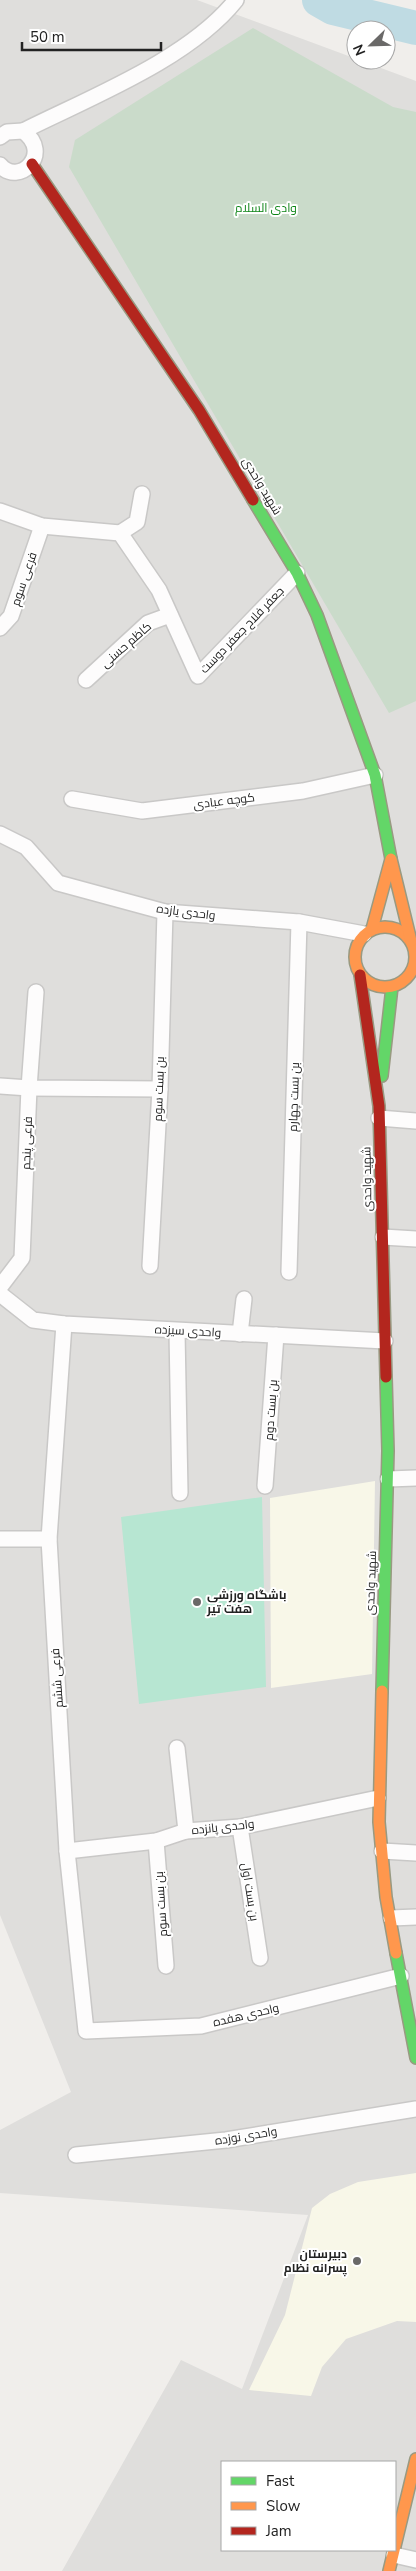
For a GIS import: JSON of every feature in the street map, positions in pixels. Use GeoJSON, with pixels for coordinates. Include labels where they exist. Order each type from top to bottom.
{"type":"FeatureCollection","features":[{"type":"Feature","properties":{"kind":"street"},"geometry":{"type":"LineString","coordinates":[[0,137],[7,132],[23,131],[168,58],[226,13],[236,0]]}},
{"type":"Feature","properties":{"kind":"street"},"geometry":{"type":"LineString","coordinates":[[0,164],[13,172],[23,170],[32,164],[36,154],[34,143],[23,131]]}},
{"type":"Feature","properties":{"kind":"street","name":"شهید واحدی"},"geometry":{"type":"LineString","coordinates":[[32,164],[204,417],[297,573],[317,615],[374,775],[391,860],[414,948]]}},
{"type":"Feature","properties":{"kind":"street"},"geometry":{"type":"LineString","coordinates":[[0,511],[42,526],[120,533],[137,522],[142,494]]}},
{"type":"Feature","properties":{"kind":"street","name":"فرعی سوم"},"geometry":{"type":"LineString","coordinates":[[0,628],[12,616],[42,526]]}},
{"type":"Feature","properties":{"kind":"street","name":"جعفر فلاح جعفر دوست"},"geometry":{"type":"LineString","coordinates":[[120,533],[160,590],[198,676],[297,573]]}},
{"type":"Feature","properties":{"kind":"street","name":"کاظم حسنی"},"geometry":{"type":"LineString","coordinates":[[86,680],[148,623],[170,615]]}},
{"type":"Feature","properties":{"kind":"street","name":"کوچه عبادی"},"geometry":{"type":"LineString","coordinates":[[72,799],[142,811],[303,791],[374,775]]}},
{"type":"Feature","properties":{"kind":"street","name":"واحدی یازده"},"geometry":{"type":"LineString","coordinates":[[0,834],[26,847],[58,883],[165,912],[299,922],[368,932]]}},
{"type":"Feature","properties":{"kind":"street"},"geometry":{"type":"LineString","coordinates":[[379,1112],[360,975],[354,958],[355,949],[368,932],[391,860]]}},
{"type":"Feature","properties":{"kind":"street","name":"بن بست سوم"},"geometry":{"type":"LineString","coordinates":[[150,1266],[160,1089],[165,912]]}},
{"type":"Feature","properties":{"kind":"street","name":"بن بست چهارم"},"geometry":{"type":"LineString","coordinates":[[289,1272],[299,922]]}},
{"type":"Feature","properties":{"kind":"street"},"geometry":{"type":"LineString","coordinates":[[368,932],[380,927],[397,929],[414,948],[413,969],[397,985],[379,1112]]}},
{"type":"Feature","properties":{"kind":"street"},"geometry":{"type":"LineString","coordinates":[[360,975],[374,986],[416,984]]}},
{"type":"Feature","properties":{"kind":"street","name":"فرعی پنجم"},"geometry":{"type":"LineString","coordinates":[[0,1287],[22,1258],[29,1088],[36,992]]}},
{"type":"Feature","properties":{"kind":"street"},"geometry":{"type":"LineString","coordinates":[[0,1086],[160,1089]]}},
{"type":"Feature","properties":{"kind":"street"},"geometry":{"type":"LineString","coordinates":[[379,1112],[416,1121]]}},
{"type":"Feature","properties":{"kind":"street","name":"شهید واحدی"},"geometry":{"type":"LineString","coordinates":[[379,1112],[388,1479],[378,1798],[382,1851],[391,1918],[416,2058]]}},
{"type":"Feature","properties":{"kind":"street"},"geometry":{"type":"LineString","coordinates":[[382,1237],[416,1239]]}},
{"type":"Feature","properties":{"kind":"street","name":"واحدی سیزده"},"geometry":{"type":"LineString","coordinates":[[0,1294],[33,1320],[64,1324],[176,1332],[276,1335],[385,1342]]}},
{"type":"Feature","properties":{"kind":"street"},"geometry":{"type":"LineString","coordinates":[[240,1334],[244,1299]]}},
{"type":"Feature","properties":{"kind":"street","name":"فرعی ششم"},"geometry":{"type":"LineString","coordinates":[[64,1324],[50,1539],[67,1851],[86,2031]]}},
{"type":"Feature","properties":{"kind":"street"},"geometry":{"type":"LineString","coordinates":[[176,1332],[180,1493]]}},
{"type":"Feature","properties":{"kind":"street","name":"بن بست دوم"},"geometry":{"type":"LineString","coordinates":[[265,1486],[276,1335]]}},
{"type":"Feature","properties":{"kind":"street"},"geometry":{"type":"LineString","coordinates":[[388,1479],[416,1478]]}},
{"type":"Feature","properties":{"kind":"street"},"geometry":{"type":"LineString","coordinates":[[0,1539],[50,1539]]}},
{"type":"Feature","properties":{"kind":"street"},"geometry":{"type":"LineString","coordinates":[[177,1748],[186,1830]]}},
{"type":"Feature","properties":{"kind":"street","name":"واحدی پانزده"},"geometry":{"type":"LineString","coordinates":[[67,1851],[156,1841],[186,1830],[240,1827],[378,1798]]}},
{"type":"Feature","properties":{"kind":"street","name":"بن بست اول"},"geometry":{"type":"LineString","coordinates":[[240,1827],[260,1958]]}},
{"type":"Feature","properties":{"kind":"street","name":"بن بست سوم"},"geometry":{"type":"LineString","coordinates":[[156,1841],[166,1966]]}},
{"type":"Feature","properties":{"kind":"street"},"geometry":{"type":"LineString","coordinates":[[382,1851],[416,1853]]}},
{"type":"Feature","properties":{"kind":"street"},"geometry":{"type":"LineString","coordinates":[[391,1918],[416,1917]]}},
{"type":"Feature","properties":{"kind":"street","name":"واحدی هفده"},"geometry":{"type":"LineString","coordinates":[[86,2031],[201,2026],[401,1976]]}},
{"type":"Feature","properties":{"kind":"street","name":"واحدی نوزده"},"geometry":{"type":"LineString","coordinates":[[76,2155],[226,2140],[416,2109]]}},
{"type":"Feature","properties":{"kind":"street"},"geometry":{"type":"LineString","coordinates":[[396,2546],[416,2459]]}},
{"type":"Feature","properties":{"kind":"street"},"geometry":{"type":"LineString","coordinates":[[389,2571],[395,2551]]}},
{"type":"Feature","properties":{"kind":"street"},"geometry":{"type":"LineString","coordinates":[[394,2555],[416,2560]]}},
{"type":"Feature","properties":{"kind":"shaded area"},"geometry":{"type":"Polygon","coordinates":[[[0,0],[197,0],[346,55],[346,70],[386,70],[416,81],[416,2571],[62,2571],[181,2360],[242,2389],[308,2215],[0,2193],[0,2130],[71,2092],[0,1915],[0,0]]]}},
{"type":"Feature","properties":{"kind":"shaded area"},"geometry":{"type":"Polygon","coordinates":[[[375,1481],[372,1674],[271,1688],[270,1498],[375,1481]]]}},
{"type":"Feature","properties":{"kind":"shaded area","name":"دبیرستان پسرانه نظام"},"geometry":{"type":"Polygon","coordinates":[[[416,2173],[416,2322],[397,2321],[346,2339],[322,2367],[311,2396],[249,2390],[285,2315],[312,2208],[330,2194],[358,2182],[416,2173]]]}},
{"type":"Feature","properties":{"kind":"green space","name":"وادی السلام"},"geometry":{"type":"Polygon","coordinates":[[[253,28],[393,107],[416,112],[416,701],[389,713],[69,167],[75,140],[253,28]]]}},
{"type":"Feature","properties":{"kind":"green space","name":"باشگاه ورزشی هفت تیر"},"geometry":{"type":"Polygon","coordinates":[[[262,1497],[266,1687],[139,1704],[121,1517],[262,1497]]]}},
{"type":"Feature","properties":{"kind":"waterway"},"geometry":{"type":"LineString","coordinates":[[319,0],[333,8],[416,28]]}},
{"type":"Feature","properties":{"kind":"traffic: fast"},"geometry":{"type":"LineString","coordinates":[[253,500],[297,573],[317,615],[375,775],[391,859]]}},
{"type":"Feature","properties":{"kind":"traffic: fast"},"geometry":{"type":"LineString","coordinates":[[382,1076],[392,987]]}},
{"type":"Feature","properties":{"kind":"traffic: fast"},"geometry":{"type":"LineString","coordinates":[[382,1691],[388,1451],[386,1377]]}},
{"type":"Feature","properties":{"kind":"traffic: fast"},"geometry":{"type":"LineString","coordinates":[[396,1953],[416,2058]]}},
{"type":"Feature","properties":{"kind":"traffic: slow"},"geometry":{"type":"LineString","coordinates":[[372,929],[391,859],[411,941]]}},
{"type":"Feature","properties":{"kind":"traffic: slow"},"geometry":{"type":"LineString","coordinates":[[379,927],[391,927],[407,935],[413,945],[415,957],[413,969],[407,979],[391,987],[379,987],[363,979],[355,963],[355,951],[363,935],[379,927]]}},
{"type":"Feature","properties":{"kind":"traffic: slow"},"geometry":{"type":"LineString","coordinates":[[382,1691],[379,1822],[386,1897],[396,1953]]}},
{"type":"Feature","properties":{"kind":"traffic: slow"},"geometry":{"type":"LineString","coordinates":[[396,2542],[416,2459]]}},
{"type":"Feature","properties":{"kind":"traffic: slow"},"geometry":{"type":"LineString","coordinates":[[389,2571],[394,2551]]}},
{"type":"Feature","properties":{"kind":"traffic: jam"},"geometry":{"type":"LineString","coordinates":[[32,164],[199,410],[253,500]]}},
{"type":"Feature","properties":{"kind":"traffic: jam"},"geometry":{"type":"LineString","coordinates":[[360,975],[379,1106],[386,1377]]}},
{"type":"Feature","properties":{"kind":"place","name":"باشگاه ورزشی هفت تیر"},"geometry":{"type":"Point","coordinates":[197,1602]}},
{"type":"Feature","properties":{"kind":"place","name":"دبیرستان پسرانه نظام"},"geometry":{"type":"Point","coordinates":[357,2261]}}]}
